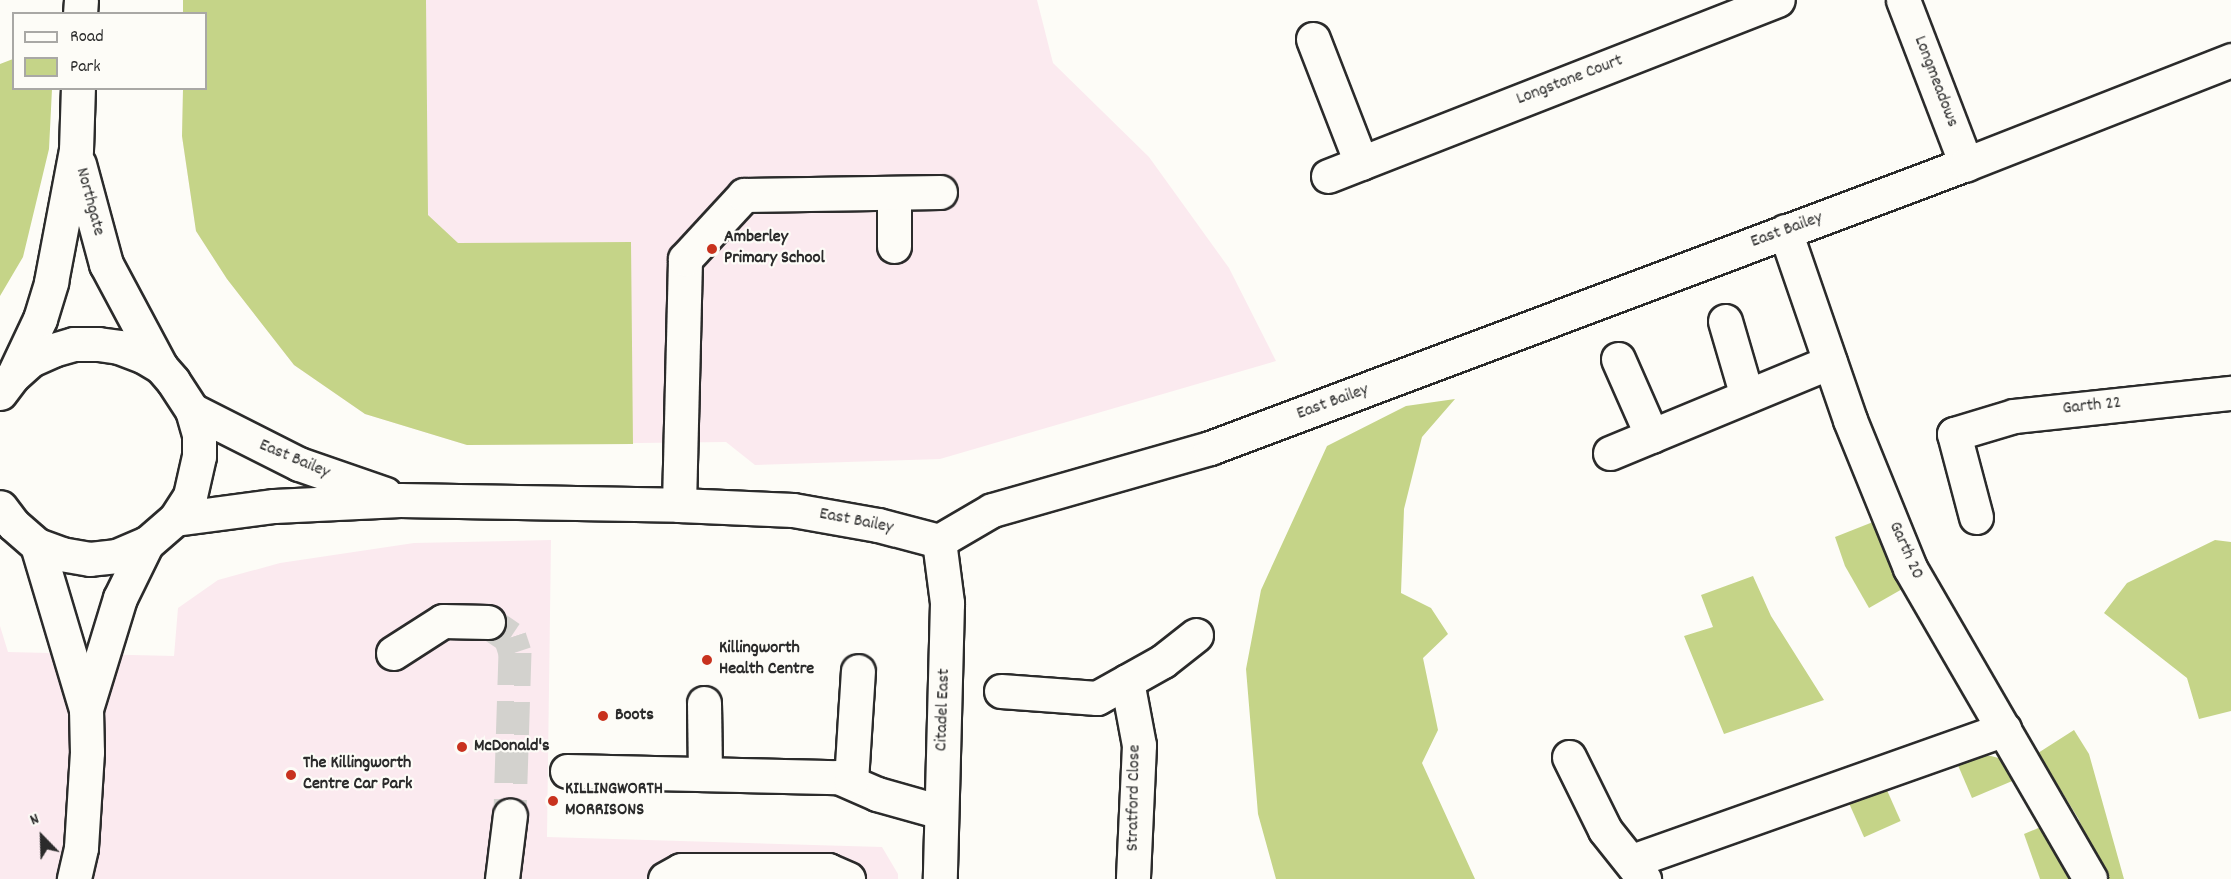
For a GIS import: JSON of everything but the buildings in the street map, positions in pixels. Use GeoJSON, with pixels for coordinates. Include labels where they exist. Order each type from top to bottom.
{"type":"FeatureCollection","features":[{"type":"Feature","properties":{"kind":"street","name":"Longstone Court"},"geometry":{"type":"LineString","coordinates":[[1328,176],[1778,0]]}},
{"type":"Feature","properties":{"kind":"street","name":"Longmeadows"},"geometry":{"type":"LineString","coordinates":[[1903,0],[1966,164]]}},
{"type":"Feature","properties":{"kind":"street"},"geometry":{"type":"LineString","coordinates":[[1313,39],[1361,163]]}},
{"type":"Feature","properties":{"kind":"street","name":"East Bailey"},"geometry":{"type":"LineString","coordinates":[[175,519],[274,506],[400,500],[679,505],[794,510],[878,525],[939,541],[992,510],[1210,448],[1966,164],[2231,60]]}},
{"type":"Feature","properties":{"kind":"street"},"geometry":{"type":"LineString","coordinates":[[76,150],[78,90]]}},
{"type":"Feature","properties":{"kind":"street","name":"Northgate"},"geometry":{"type":"LineString","coordinates":[[12,524],[62,554],[90,559],[117,556],[147,543],[175,519],[190,496],[197,476],[199,435],[192,410],[161,367],[106,264],[76,150]]}},
{"type":"Feature","properties":{"kind":"street","name":"Northgate"},"geometry":{"type":"LineString","coordinates":[[7,384],[40,319],[51,282],[76,150]]}},
{"type":"Feature","properties":{"kind":"street"},"geometry":{"type":"LineString","coordinates":[[679,505],[685,259],[744,195],[940,192]]}},
{"type":"Feature","properties":{"kind":"street"},"geometry":{"type":"LineString","coordinates":[[894,193],[894,246]]}},
{"type":"Feature","properties":{"kind":"street","name":"Garth 20"},"geometry":{"type":"LineString","coordinates":[[1785,231],[1850,420],[1910,568],[2090,879]]}},
{"type":"Feature","properties":{"kind":"street"},"geometry":{"type":"LineString","coordinates":[[1725,321],[1747,396]]}},
{"type":"Feature","properties":{"kind":"street","name":"Northgate"},"geometry":{"type":"LineString","coordinates":[[7,384],[31,360],[74,344],[119,347],[161,367]]}},
{"type":"Feature","properties":{"kind":"street"},"geometry":{"type":"LineString","coordinates":[[1618,359],[1652,436]]}},
{"type":"Feature","properties":{"kind":"street"},"geometry":{"type":"LineString","coordinates":[[1610,453],[1830,362]]}},
{"type":"Feature","properties":{"kind":"street","name":"Garth 22"},"geometry":{"type":"LineString","coordinates":[[1976,517],[1954,434],[2014,416],[2231,393]]}},
{"type":"Feature","properties":{"kind":"street","name":"East Bailey"},"geometry":{"type":"LineString","coordinates":[[192,410],[299,464],[400,500]]}},
{"type":"Feature","properties":{"kind":"street"},"geometry":{"type":"LineString","coordinates":[[12,524],[86,709]]}},
{"type":"Feature","properties":{"kind":"street","name":"Citadel East"},"geometry":{"type":"LineString","coordinates":[[939,541],[947,603],[940,879]]}},
{"type":"Feature","properties":{"kind":"street"},"geometry":{"type":"LineString","coordinates":[[74,879],[82,837],[87,752],[86,709],[120,598],[147,543]]}},
{"type":"Feature","properties":{"kind":"street"},"geometry":{"type":"LineString","coordinates":[[393,653],[443,621],[488,622]]}},
{"type":"Feature","properties":{"kind":"street"},"geometry":{"type":"LineString","coordinates":[[1001,691],[1097,698],[1163,661],[1196,635]]}},
{"type":"Feature","properties":{"kind":"street"},"geometry":{"type":"LineString","coordinates":[[851,782],[858,671]]}},
{"type":"Feature","properties":{"kind":"street","name":"Stratford Close"},"geometry":{"type":"LineString","coordinates":[[1127,681],[1139,746],[1133,879]]}},
{"type":"Feature","properties":{"kind":"street"},"geometry":{"type":"LineString","coordinates":[[704,703],[705,774]]}},
{"type":"Feature","properties":{"kind":"street"},"geometry":{"type":"LineString","coordinates":[[1569,757],[1605,830],[1638,870],[2004,729]]}},
{"type":"Feature","properties":{"kind":"street"},"geometry":{"type":"LineString","coordinates":[[567,771],[838,777],[877,794],[942,812]]}},
{"type":"Feature","properties":{"kind":"street"},"geometry":{"type":"LineString","coordinates":[[502,879],[510,815]]}},
{"type":"Feature","properties":{"kind":"street"},"geometry":{"type":"LineString","coordinates":[[665,879],[681,870],[828,870],[848,879]]}},
{"type":"Feature","properties":{"kind":"shaded area","name":"Amberley Primary School"},"geometry":{"type":"Polygon","coordinates":[[[183,0],[1037,0],[1053,63],[1149,157],[1229,268],[1276,361],[940,459],[755,465],[726,442],[467,445],[365,414],[294,365],[227,279],[196,231],[182,137],[183,90],[207,90],[207,12],[183,12],[183,0]]]}},
{"type":"Feature","properties":{"kind":"shaded area"},"geometry":{"type":"Polygon","coordinates":[[[551,540],[547,837],[882,847],[898,874],[898,879],[0,879],[0,626],[8,652],[174,656],[178,608],[218,580],[280,563],[414,543],[551,540]]]}},
{"type":"Feature","properties":{"kind":"green space"},"geometry":{"type":"Polygon","coordinates":[[[183,0],[426,0],[428,215],[458,243],[631,242],[633,444],[467,445],[365,414],[294,365],[227,279],[196,231],[182,136],[183,90],[207,90],[207,12],[183,12],[183,0]]]}},
{"type":"Feature","properties":{"kind":"green space"},"geometry":{"type":"Polygon","coordinates":[[[12,59],[12,90],[52,90],[49,149],[23,257],[0,296],[0,64],[12,59]]]}},
{"type":"Feature","properties":{"kind":"green space"},"geometry":{"type":"Polygon","coordinates":[[[1455,399],[1422,437],[1404,509],[1401,593],[1431,608],[1448,634],[1423,658],[1438,730],[1422,763],[1475,879],[1276,879],[1258,814],[1246,669],[1261,590],[1327,446],[1406,406],[1455,399]]]}},
{"type":"Feature","properties":{"kind":"green space"},"geometry":{"type":"Polygon","coordinates":[[[1873,522],[1904,588],[1869,608],[1845,566],[1835,537],[1873,522]]]}},
{"type":"Feature","properties":{"kind":"green space"},"geometry":{"type":"Polygon","coordinates":[[[2215,540],[2231,542],[2231,711],[2199,719],[2187,678],[2104,613],[2127,583],[2215,540]]]}},
{"type":"Feature","properties":{"kind":"green space"},"geometry":{"type":"Polygon","coordinates":[[[1753,576],[1771,616],[1824,700],[1724,734],[1684,636],[1713,627],[1701,595],[1753,576]]]}},
{"type":"Feature","properties":{"kind":"green space"},"geometry":{"type":"Polygon","coordinates":[[[2074,730],[2089,754],[2124,879],[2107,879],[2078,818],[2038,753],[2074,730]]]}},
{"type":"Feature","properties":{"kind":"green space"},"geometry":{"type":"Polygon","coordinates":[[[1974,756],[1991,756],[2006,760],[2017,779],[1972,798],[1957,763],[1974,756]]]}},
{"type":"Feature","properties":{"kind":"green space"},"geometry":{"type":"Polygon","coordinates":[[[1886,788],[1901,821],[1864,837],[1849,804],[1886,788]]]}},
{"type":"Feature","properties":{"kind":"green space"},"geometry":{"type":"Polygon","coordinates":[[[2043,826],[2070,879],[2040,879],[2024,834],[2043,826]]]}},
{"type":"Feature","properties":{"kind":"tunnel"},"geometry":{"type":"LineString","coordinates":[[488,622],[510,637],[515,652],[510,815]]}},
{"type":"Feature","properties":{"kind":"place","name":"Amberley Primary School"},"geometry":{"type":"Point","coordinates":[712,249]}},
{"type":"Feature","properties":{"kind":"place","name":"Killingworth Health Centre"},"geometry":{"type":"Point","coordinates":[707,660]}},
{"type":"Feature","properties":{"kind":"place","name":"Boots"},"geometry":{"type":"Point","coordinates":[603,716]}},
{"type":"Feature","properties":{"kind":"place","name":"McDonald's"},"geometry":{"type":"Point","coordinates":[462,747]}},
{"type":"Feature","properties":{"kind":"place","name":"The Killingworth Centre Car Park"},"geometry":{"type":"Point","coordinates":[291,775]}},
{"type":"Feature","properties":{"kind":"place","name":"KILLINGWORTH MORRISONS"},"geometry":{"type":"Point","coordinates":[553,801]}}]}
